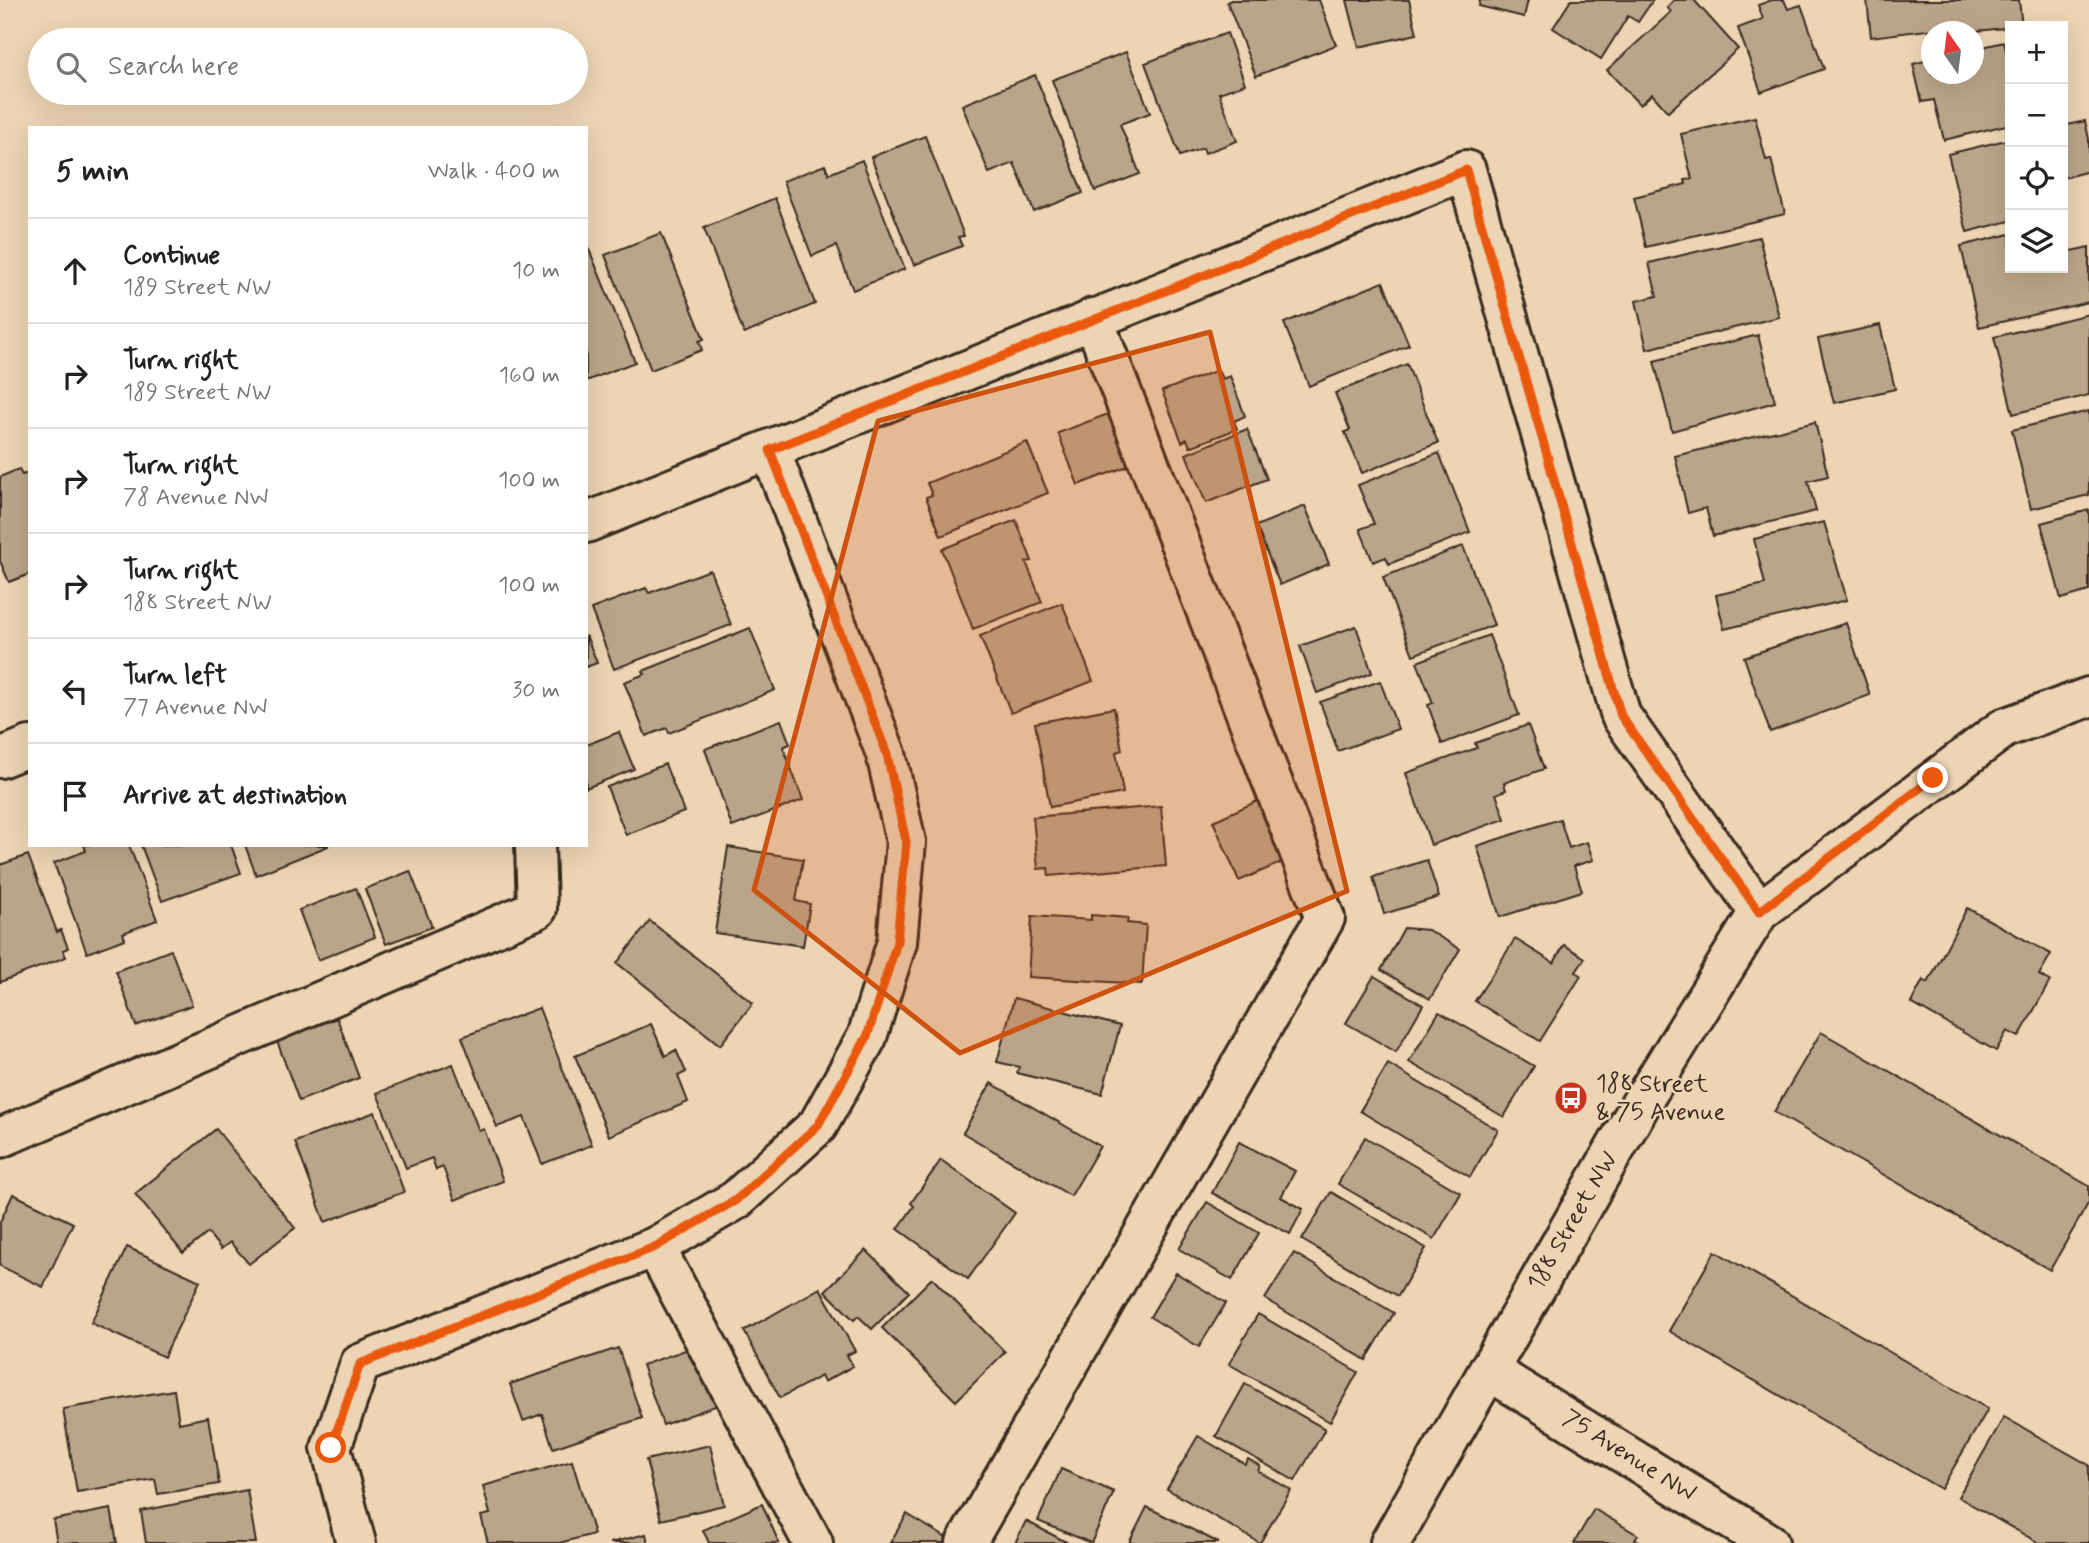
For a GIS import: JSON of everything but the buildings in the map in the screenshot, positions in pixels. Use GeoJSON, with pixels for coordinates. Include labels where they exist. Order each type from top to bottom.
{"type":"FeatureCollection","features":[{"type":"Feature","properties":{"kind":"street"},"geometry":{"type":"LineString","coordinates":[[588,522],[1466,170],[1621,716],[1759,912],[1857,835],[2004,728],[2089,697]]}},
{"type":"Feature","properties":{"kind":"street"},"geometry":{"type":"LineString","coordinates":[[966,1543],[1325,918],[1093,318]]}},
{"type":"Feature","properties":{"kind":"street"},"geometry":{"type":"LineString","coordinates":[[356,1543],[331,1448],[360,1364],[655,1247],[736,1200],[818,1125],[867,1037],[897,942],[906,842],[887,754],[770,450]]}},
{"type":"Feature","properties":{"kind":"street"},"geometry":{"type":"LineString","coordinates":[[0,758],[28,747]]}},
{"type":"Feature","properties":{"kind":"street"},"geometry":{"type":"LineString","coordinates":[[0,1138],[537,909],[535,847]]}},
{"type":"Feature","properties":{"kind":"street","name":"188 Street NW"},"geometry":{"type":"LineString","coordinates":[[1390,1543],[1640,1105],[1759,912]]}},
{"type":"Feature","properties":{"kind":"street"},"geometry":{"type":"LineString","coordinates":[[655,1247],[813,1543]]}},
{"type":"Feature","properties":{"kind":"street","name":"75 Avenue NW"},"geometry":{"type":"LineString","coordinates":[[1488,1370],[1769,1543]]}},
{"type":"Feature","properties":{"kind":"highlighted area"},"geometry":{"type":"Polygon","coordinates":[[[1210,332],[1347,891],[960,1053],[754,890],[878,421],[1210,332]]]}},
{"type":"Feature","properties":{"kind":"place","name":"188 Street & 75 Avenue"},"geometry":{"type":"Point","coordinates":[1571,1098]}},
{"type":"Feature","properties":{"kind":"route"},"geometry":{"type":"LineString","coordinates":[[331,1448],[360,1364],[655,1247],[736,1200],[818,1125],[867,1037],[897,942],[906,842],[887,754],[770,450],[1466,170],[1621,716],[1759,912],[1933,778]]}}]}
